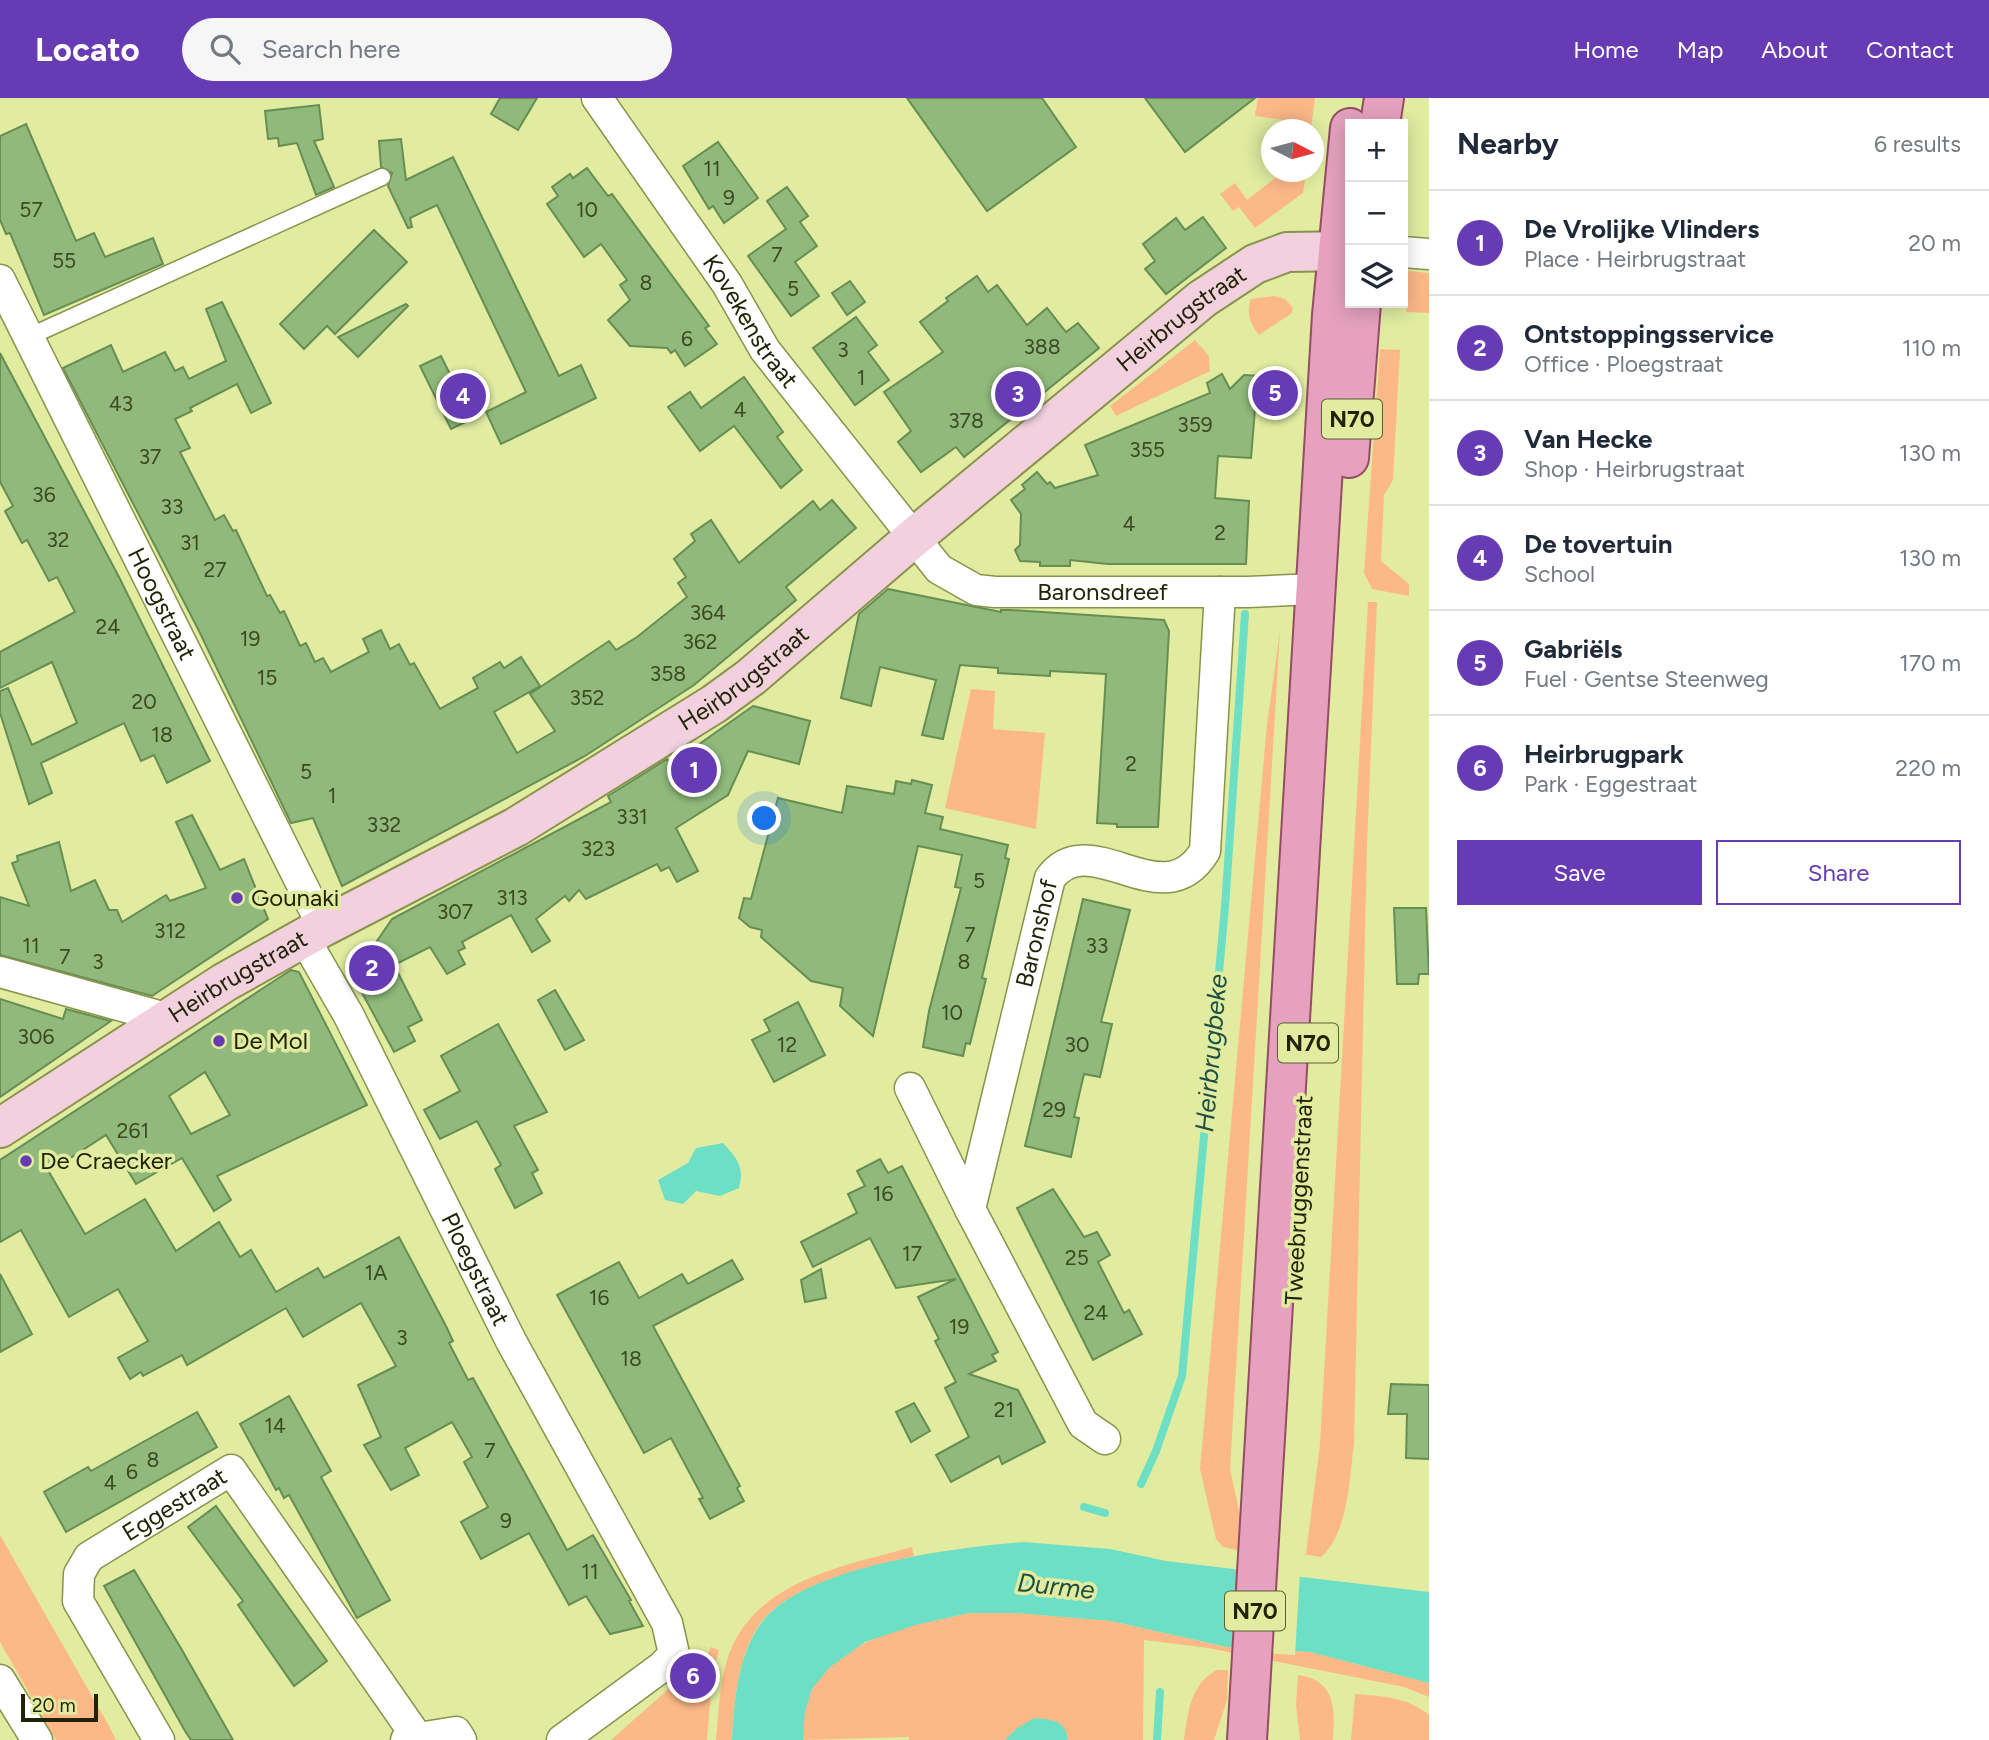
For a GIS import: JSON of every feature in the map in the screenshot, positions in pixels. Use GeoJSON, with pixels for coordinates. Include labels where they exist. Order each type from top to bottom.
{"type":"FeatureCollection","features":[{"type":"Feature","properties":{"kind":"main road","name":"N70"},"geometry":{"type":"LineString","coordinates":[[1351,119],[1354,98]]}},
{"type":"Feature","properties":{"kind":"main road"},"geometry":{"type":"LineString","coordinates":[[1381,119],[1384,98]]}},
{"type":"Feature","properties":{"kind":"main road","name":"N70"},"geometry":{"type":"LineString","coordinates":[[1314,589],[1347,182]]}},
{"type":"Feature","properties":{"kind":"main road","name":"Tweebruggenstraat"},"geometry":{"type":"LineString","coordinates":[[1269,1551],[1361,308]]}},
{"type":"Feature","properties":{"kind":"main road","name":"Tweebruggenstraat"},"geometry":{"type":"LineString","coordinates":[[1247,1740],[1262,1672],[1314,589]]}},
{"type":"Feature","properties":{"kind":"main road","name":"Tweebruggenstraat"},"geometry":{"type":"LineString","coordinates":[[1262,1672],[1270,1740]]}},
{"type":"Feature","properties":{"kind":"street","name":"Kovekenstraat"},"geometry":{"type":"LineString","coordinates":[[597,98],[727,284],[765,350],[912,539]]}},
{"type":"Feature","properties":{"kind":"street","name":"Heirbrugstraat"},"geometry":{"type":"LineString","coordinates":[[0,1128],[225,982],[314,932],[516,827],[714,704],[751,677],[912,539],[1202,299],[1255,264],[1287,252],[1343,251]]}},
{"type":"Feature","properties":{"kind":"street"},"geometry":{"type":"LineString","coordinates":[[1408,252],[1429,254]]}},
{"type":"Feature","properties":{"kind":"street","name":"Hoogstraat"},"geometry":{"type":"LineString","coordinates":[[0,280],[314,932]]}},
{"type":"Feature","properties":{"kind":"street","name":"Baronsdreef"},"geometry":{"type":"LineString","coordinates":[[912,539],[939,569],[976,590],[1220,592],[1314,589]]}},
{"type":"Feature","properties":{"kind":"street","name":"Baronshof"},"geometry":{"type":"LineString","coordinates":[[970,1209],[1050,878],[1063,864],[1082,861],[1170,879],[1194,868],[1205,851],[1220,592]]}},
{"type":"Feature","properties":{"kind":"street","name":"Ploegstraat"},"geometry":{"type":"LineString","coordinates":[[314,932],[348,1014],[511,1341],[667,1623],[674,1654],[663,1666],[562,1740]]}},
{"type":"Feature","properties":{"kind":"street"},"geometry":{"type":"LineString","coordinates":[[0,972],[169,1018]]}},
{"type":"Feature","properties":{"kind":"street"},"geometry":{"type":"LineString","coordinates":[[910,1088],[1083,1424],[1105,1439]]}},
{"type":"Feature","properties":{"kind":"street","name":"Eggestraat"},"geometry":{"type":"LineString","coordinates":[[159,1740],[78,1601],[79,1574],[89,1557],[231,1470],[412,1738],[456,1732],[461,1740]]}},
{"type":"Feature","properties":{"kind":"street"},"geometry":{"type":"LineString","coordinates":[[0,1681],[37,1740]]}},
{"type":"Feature","properties":{"kind":"lane"},"geometry":{"type":"LineString","coordinates":[[26,338],[382,177]]}},
{"type":"Feature","properties":{"kind":"shaded area"},"geometry":{"type":"Polygon","coordinates":[[[1258,98],[1315,98],[1312,119],[1255,116],[1258,98]]]}},
{"type":"Feature","properties":{"kind":"shaded area"},"geometry":{"type":"Polygon","coordinates":[[[1270,182],[1305,182],[1303,193],[1255,228],[1239,207],[1233,211],[1220,194],[1235,183],[1247,200],[1270,182]]]}},
{"type":"Feature","properties":{"kind":"shaded area"},"geometry":{"type":"Polygon","coordinates":[[[1408,271],[1429,273],[1429,313],[1406,312],[1408,271]]]}},
{"type":"Feature","properties":{"kind":"shaded area"},"geometry":{"type":"Polygon","coordinates":[[[1274,296],[1285,299],[1293,308],[1292,313],[1259,335],[1250,318],[1251,299],[1274,296]]]}},
{"type":"Feature","properties":{"kind":"shaded area"},"geometry":{"type":"Polygon","coordinates":[[[1195,340],[1209,356],[1210,371],[1116,416],[1110,406],[1195,340]]]}},
{"type":"Feature","properties":{"kind":"shaded area"},"geometry":{"type":"Polygon","coordinates":[[[1380,349],[1400,350],[1393,480],[1384,495],[1381,561],[1409,584],[1409,596],[1372,589],[1364,573],[1380,349]]]}},
{"type":"Feature","properties":{"kind":"shaded area"},"geometry":{"type":"Polygon","coordinates":[[[1368,602],[1377,602],[1367,846],[1354,1444],[1349,1489],[1342,1519],[1337,1534],[1321,1557],[1302,1554],[1306,1554],[1320,1444],[1368,602]]]}},
{"type":"Feature","properties":{"kind":"shaded area"},"geometry":{"type":"Polygon","coordinates":[[[1280,631],[1230,1469],[1241,1520],[1241,1551],[1223,1547],[1216,1539],[1200,1469],[1267,724],[1280,631]]]}},
{"type":"Feature","properties":{"kind":"shaded area"},"geometry":{"type":"Polygon","coordinates":[[[971,689],[995,691],[993,729],[1045,733],[1036,829],[945,808],[971,689]]]}},
{"type":"Feature","properties":{"kind":"shaded area"},"geometry":{"type":"Polygon","coordinates":[[[0,1535],[116,1740],[56,1740],[0,1642],[0,1535]]]}},
{"type":"Feature","properties":{"kind":"shaded area"},"geometry":{"type":"Polygon","coordinates":[[[912,1547],[914,1556],[832,1578],[775,1608],[754,1633],[742,1662],[732,1740],[716,1740],[721,1686],[729,1654],[742,1629],[760,1609],[805,1580],[859,1561],[912,1547]]]}},
{"type":"Feature","properties":{"kind":"shaded area"},"geometry":{"type":"Polygon","coordinates":[[[969,1613],[1015,1613],[1111,1621],[1227,1647],[1310,1652],[1429,1683],[1429,1697],[1404,1687],[1208,1648],[1144,1640],[1143,1740],[1068,1740],[1068,1735],[1016,1729],[1005,1740],[909,1740],[909,1737],[803,1740],[810,1694],[827,1670],[843,1656],[904,1628],[969,1613]]]}},
{"type":"Feature","properties":{"kind":"shaded area"},"geometry":{"type":"Polygon","coordinates":[[[711,1647],[719,1650],[712,1677],[707,1740],[611,1740],[708,1654],[711,1647]]]}},
{"type":"Feature","properties":{"kind":"shaded area"},"geometry":{"type":"Polygon","coordinates":[[[1217,1670],[1228,1670],[1227,1700],[1214,1740],[1184,1740],[1189,1710],[1196,1691],[1208,1676],[1217,1670]]]}},
{"type":"Feature","properties":{"kind":"shaded area"},"geometry":{"type":"Polygon","coordinates":[[[1298,1675],[1320,1683],[1326,1690],[1333,1708],[1333,1740],[1300,1740],[1296,1705],[1298,1675]]]}},
{"type":"Feature","properties":{"kind":"shaded area"},"geometry":{"type":"Polygon","coordinates":[[[1355,1694],[1394,1698],[1421,1709],[1429,1715],[1429,1740],[1351,1740],[1355,1694]]]}},
{"type":"Feature","properties":{"kind":"water"},"geometry":{"type":"Polygon","coordinates":[[[723,1143],[740,1169],[739,1188],[720,1196],[696,1191],[683,1204],[665,1200],[658,1180],[688,1163],[696,1148],[723,1143]]]}},
{"type":"Feature","properties":{"kind":"water","name":"Durme"},"geometry":{"type":"Polygon","coordinates":[[[1024,1542],[1110,1549],[1166,1561],[1429,1592],[1429,1683],[1310,1652],[1227,1647],[1111,1621],[1015,1613],[969,1613],[916,1625],[865,1642],[829,1668],[812,1689],[805,1712],[803,1740],[732,1740],[736,1694],[747,1648],[762,1622],[783,1603],[811,1587],[846,1573],[884,1563],[961,1549],[1024,1542]]]}},
{"type":"Feature","properties":{"kind":"water"},"geometry":{"type":"Polygon","coordinates":[[[1034,1718],[1051,1720],[1061,1725],[1068,1740],[1005,1740],[1016,1729],[1034,1718]]]}},
{"type":"Feature","properties":{"kind":"pier"},"geometry":{"type":"Polygon","coordinates":[[[1241,1567],[1300,1573],[1295,1655],[1235,1651],[1241,1567]]]}},
{"type":"Feature","properties":{"kind":"building"},"geometry":{"type":"Polygon","coordinates":[[[500,98],[537,98],[518,130],[491,114],[500,98]]]}},
{"type":"Feature","properties":{"kind":"building"},"geometry":{"type":"Polygon","coordinates":[[[907,98],[1042,98],[1076,147],[987,211],[907,98]]]}},
{"type":"Feature","properties":{"kind":"building"},"geometry":{"type":"Polygon","coordinates":[[[1145,98],[1255,98],[1185,152],[1145,98]]]}},
{"type":"Feature","properties":{"kind":"building"},"geometry":{"type":"Polygon","coordinates":[[[319,105],[323,139],[314,141],[334,187],[316,195],[297,143],[279,146],[278,138],[268,139],[265,111],[319,105]]]}},
{"type":"Feature","properties":{"kind":"building"},"geometry":{"type":"Polygon","coordinates":[[[26,124],[76,241],[94,233],[105,257],[153,238],[163,264],[44,315],[10,233],[6,234],[0,220],[0,136],[26,124]]]}},
{"type":"Feature","properties":{"kind":"building"},"geometry":{"type":"Polygon","coordinates":[[[401,139],[406,180],[453,157],[559,376],[581,365],[596,398],[501,444],[486,412],[526,392],[437,205],[410,218],[412,227],[408,228],[388,186],[392,173],[381,167],[379,141],[401,139]]]}},
{"type":"Feature","properties":{"kind":"building"},"geometry":{"type":"Polygon","coordinates":[[[718,142],[758,198],[724,223],[713,206],[709,209],[683,166],[718,142]]]}},
{"type":"Feature","properties":{"kind":"building"},"geometry":{"type":"Polygon","coordinates":[[[587,168],[608,196],[612,194],[709,326],[705,328],[717,344],[685,366],[675,350],[671,353],[667,348],[630,346],[608,320],[630,300],[620,285],[627,280],[601,244],[584,257],[547,204],[558,196],[552,187],[570,174],[573,178],[587,168]]]}},
{"type":"Feature","properties":{"kind":"building"},"geometry":{"type":"Polygon","coordinates":[[[787,187],[808,216],[800,222],[817,246],[795,262],[819,296],[791,316],[748,256],[786,229],[767,201],[787,187]]]}},
{"type":"Feature","properties":{"kind":"building"},"geometry":{"type":"Polygon","coordinates":[[[1203,217],[1226,248],[1166,294],[1145,269],[1155,261],[1143,244],[1176,218],[1185,230],[1203,217]]]}},
{"type":"Feature","properties":{"kind":"building"},"geometry":{"type":"Polygon","coordinates":[[[374,230],[407,262],[335,334],[327,326],[304,349],[280,324],[374,230]]]}},
{"type":"Feature","properties":{"kind":"building"},"geometry":{"type":"Polygon","coordinates":[[[977,276],[988,292],[997,285],[1027,325],[1047,308],[1066,332],[1078,323],[1099,348],[964,457],[956,447],[921,472],[898,442],[911,431],[884,392],[943,352],[920,322],[948,301],[946,298],[977,276]]]}},
{"type":"Feature","properties":{"kind":"building"},"geometry":{"type":"Polygon","coordinates":[[[850,281],[865,302],[847,315],[832,293],[850,281]]]}},
{"type":"Feature","properties":{"kind":"building"},"geometry":{"type":"Polygon","coordinates":[[[222,302],[271,403],[251,413],[237,384],[190,408],[192,411],[175,419],[190,448],[180,452],[215,520],[224,515],[233,531],[236,530],[267,596],[270,595],[280,613],[284,611],[300,646],[306,643],[315,662],[323,658],[331,672],[369,652],[363,639],[381,630],[390,649],[399,644],[410,665],[414,663],[440,709],[478,688],[473,678],[500,662],[504,668],[521,657],[540,686],[494,712],[517,753],[555,731],[530,694],[609,641],[616,650],[637,637],[687,597],[678,583],[686,577],[674,559],[695,541],[691,534],[711,520],[739,563],[813,501],[820,510],[832,500],[856,528],[786,587],[796,600],[694,685],[585,756],[342,886],[313,818],[291,823],[199,631],[63,368],[111,345],[123,372],[165,352],[175,371],[183,367],[189,379],[226,361],[206,309],[222,302]]]}},
{"type":"Feature","properties":{"kind":"building"},"geometry":{"type":"Polygon","coordinates":[[[406,304],[408,306],[358,357],[338,337],[406,304]]]}},
{"type":"Feature","properties":{"kind":"building"},"geometry":{"type":"Polygon","coordinates":[[[856,317],[877,345],[868,352],[889,380],[855,405],[813,348],[856,317]]]}},
{"type":"Feature","properties":{"kind":"building"},"geometry":{"type":"Polygon","coordinates":[[[0,353],[119,577],[210,761],[167,783],[154,755],[141,761],[124,723],[41,763],[52,793],[29,804],[0,713],[0,691],[8,688],[32,745],[77,723],[52,662],[0,688],[0,652],[75,612],[57,577],[49,581],[27,540],[22,543],[5,511],[13,506],[0,482],[0,353]]]}},
{"type":"Feature","properties":{"kind":"building"},"geometry":{"type":"Polygon","coordinates":[[[441,356],[472,419],[451,429],[420,366],[441,356]]]}},
{"type":"Feature","properties":{"kind":"building"},"geometry":{"type":"Polygon","coordinates":[[[1222,374],[1230,389],[1244,375],[1284,377],[1282,410],[1255,409],[1251,458],[1218,456],[1215,498],[1249,501],[1246,564],[1108,564],[1070,560],[1070,566],[1040,566],[1040,562],[1020,561],[1015,550],[1020,545],[1021,514],[1011,500],[1025,489],[1022,485],[1037,472],[1047,484],[1050,482],[1055,488],[1098,475],[1085,445],[1210,393],[1207,383],[1222,374]]]}},
{"type":"Feature","properties":{"kind":"building"},"geometry":{"type":"Polygon","coordinates":[[[744,377],[783,432],[777,437],[802,470],[781,488],[734,426],[700,451],[668,407],[690,392],[701,408],[744,377]]]}},
{"type":"Feature","properties":{"kind":"building"},"geometry":{"type":"Polygon","coordinates":[[[888,589],[1001,612],[1012,610],[1164,620],[1169,631],[1158,827],[1117,827],[1117,824],[1097,823],[1106,674],[1050,671],[1050,676],[998,673],[998,668],[960,665],[943,739],[922,735],[936,680],[880,667],[871,706],[841,698],[859,614],[888,589]]]}},
{"type":"Feature","properties":{"kind":"building"},"geometry":{"type":"Polygon","coordinates":[[[753,706],[810,721],[799,764],[748,751],[728,795],[676,828],[698,871],[677,882],[669,867],[661,871],[657,864],[586,899],[579,890],[569,901],[565,896],[536,919],[550,941],[532,952],[511,915],[462,942],[465,948],[458,951],[465,964],[447,974],[430,947],[394,965],[422,1020],[408,1027],[415,1041],[394,1052],[353,976],[392,919],[611,802],[608,796],[667,759],[671,764],[753,706]]]}},
{"type":"Feature","properties":{"kind":"building"},"geometry":{"type":"Polygon","coordinates":[[[912,780],[932,785],[925,813],[943,817],[940,829],[1008,845],[1005,858],[1009,859],[982,978],[986,979],[970,1044],[966,1043],[963,1056],[923,1047],[929,1011],[961,888],[955,887],[962,855],[918,846],[873,1036],[840,1006],[843,988],[811,981],[761,937],[762,930],[750,927],[739,918],[744,898],[751,899],[778,798],[842,813],[847,786],[894,794],[896,781],[911,784],[912,780]]]}},
{"type":"Feature","properties":{"kind":"building"},"geometry":{"type":"Polygon","coordinates":[[[192,815],[220,870],[244,859],[268,919],[152,996],[0,955],[0,897],[29,906],[12,863],[18,861],[17,856],[59,842],[71,891],[95,880],[109,910],[117,910],[122,922],[166,895],[170,901],[206,888],[176,822],[192,815]]]}},
{"type":"Feature","properties":{"kind":"building"},"geometry":{"type":"Polygon","coordinates":[[[1083,899],[1130,910],[1101,1022],[1112,1024],[1100,1077],[1084,1074],[1074,1117],[1079,1118],[1071,1157],[1025,1146],[1083,899]]]}},
{"type":"Feature","properties":{"kind":"building"},"geometry":{"type":"Polygon","coordinates":[[[1394,908],[1426,908],[1429,974],[1419,974],[1418,984],[1397,984],[1394,908]]]}},
{"type":"Feature","properties":{"kind":"building"},"geometry":{"type":"Polygon","coordinates":[[[291,970],[299,972],[367,1105],[217,1176],[231,1200],[214,1211],[182,1158],[136,1184],[106,1135],[49,1172],[85,1234],[145,1199],[176,1251],[219,1222],[240,1257],[251,1250],[276,1292],[318,1268],[324,1278],[399,1237],[446,1326],[453,1341],[449,1343],[468,1380],[473,1378],[567,1550],[593,1535],[643,1626],[610,1634],[586,1596],[569,1605],[529,1533],[481,1559],[461,1522],[488,1507],[464,1462],[472,1457],[452,1422],[405,1448],[419,1475],[391,1490],[364,1445],[381,1437],[358,1385],[396,1366],[361,1303],[303,1337],[286,1308],[187,1365],[182,1355],[143,1376],[141,1372],[130,1379],[118,1358],[148,1341],[118,1289],[69,1317],[21,1230],[0,1242],[0,1160],[291,970]],[[205,1072],[169,1096],[191,1134],[230,1115],[205,1072]]]}},
{"type":"Feature","properties":{"kind":"building"},"geometry":{"type":"Polygon","coordinates":[[[555,990],[584,1040],[565,1050],[538,1000],[555,990]]]}},
{"type":"Feature","properties":{"kind":"building"},"geometry":{"type":"Polygon","coordinates":[[[0,999],[63,1019],[66,1009],[111,1021],[0,1097],[0,999]]]}},
{"type":"Feature","properties":{"kind":"building"},"geometry":{"type":"Polygon","coordinates":[[[798,1002],[825,1055],[774,1082],[752,1040],[770,1031],[764,1020],[798,1002]]]}},
{"type":"Feature","properties":{"kind":"building"},"geometry":{"type":"Polygon","coordinates":[[[498,1024],[547,1112],[514,1126],[538,1170],[532,1173],[542,1193],[515,1208],[495,1169],[501,1165],[477,1121],[440,1139],[424,1110],[460,1091],[441,1056],[498,1024]]]}},
{"type":"Feature","properties":{"kind":"building"},"geometry":{"type":"Polygon","coordinates":[[[880,1159],[888,1173],[902,1166],[998,1352],[992,1355],[996,1361],[969,1374],[1018,1390],[1045,1442],[1002,1464],[999,1456],[951,1482],[936,1455],[969,1437],[945,1388],[956,1382],[935,1341],[939,1339],[918,1297],[956,1279],[896,1288],[870,1238],[813,1267],[801,1242],[857,1213],[848,1194],[865,1186],[857,1171],[880,1159]]]}},
{"type":"Feature","properties":{"kind":"building"},"geometry":{"type":"Polygon","coordinates":[[[1053,1189],[1084,1237],[1097,1232],[1110,1255],[1098,1262],[1124,1313],[1129,1310],[1142,1334],[1093,1360],[1017,1208],[1053,1189]]]}},
{"type":"Feature","properties":{"kind":"building"},"geometry":{"type":"Polygon","coordinates":[[[732,1260],[743,1279],[653,1326],[740,1486],[737,1488],[744,1501],[710,1519],[699,1499],[703,1498],[671,1438],[644,1453],[557,1295],[619,1262],[639,1298],[682,1274],[688,1284],[732,1260]]]}},
{"type":"Feature","properties":{"kind":"building"},"geometry":{"type":"Polygon","coordinates":[[[821,1269],[826,1298],[805,1302],[801,1280],[821,1269]]]}},
{"type":"Feature","properties":{"kind":"building"},"geometry":{"type":"Polygon","coordinates":[[[0,1274],[32,1334],[0,1352],[0,1274]]]}},
{"type":"Feature","properties":{"kind":"building"},"geometry":{"type":"Polygon","coordinates":[[[1391,1384],[1429,1385],[1429,1459],[1406,1458],[1407,1414],[1388,1414],[1391,1384]]]}},
{"type":"Feature","properties":{"kind":"building"},"geometry":{"type":"Polygon","coordinates":[[[289,1396],[331,1471],[321,1477],[390,1600],[357,1618],[289,1495],[284,1498],[279,1488],[276,1490],[240,1424],[289,1396]]]}},
{"type":"Feature","properties":{"kind":"building"},"geometry":{"type":"Polygon","coordinates":[[[914,1403],[930,1431],[911,1442],[896,1412],[914,1403]]]}},
{"type":"Feature","properties":{"kind":"building"},"geometry":{"type":"Polygon","coordinates":[[[197,1412],[217,1447],[66,1532],[44,1492],[88,1467],[91,1471],[197,1412]]]}},
{"type":"Feature","properties":{"kind":"building"},"geometry":{"type":"Polygon","coordinates":[[[216,1506],[327,1661],[294,1686],[238,1605],[243,1601],[188,1527],[216,1506]]]}},
{"type":"Feature","properties":{"kind":"building"},"geometry":{"type":"Polygon","coordinates":[[[134,1570],[233,1740],[191,1740],[185,1731],[104,1586],[134,1570]]]}},
{"type":"Feature","properties":{"kind":"waterway","name":"Heirbrugbeke"},"geometry":{"type":"LineString","coordinates":[[1141,1484],[1156,1451],[1182,1376],[1225,907],[1245,614]]}},
{"type":"Feature","properties":{"kind":"waterway"},"geometry":{"type":"LineString","coordinates":[[1084,1507],[1105,1513]]}},
{"type":"Feature","properties":{"kind":"waterway"},"geometry":{"type":"LineString","coordinates":[[1157,1740],[1160,1692]]}},
{"type":"Feature","properties":{"kind":"place","name":"Gabriëls"},"geometry":{"type":"Point","coordinates":[1275,393]}},
{"type":"Feature","properties":{"kind":"place","name":"Van Hecke"},"geometry":{"type":"Point","coordinates":[1018,394]}},
{"type":"Feature","properties":{"kind":"place","name":"De tovertuin"},"geometry":{"type":"Point","coordinates":[463,396]}},
{"type":"Feature","properties":{"kind":"place","name":"De Vrolijke Vlinders"},"geometry":{"type":"Point","coordinates":[694,770]}},
{"type":"Feature","properties":{"kind":"place","name":"Gounaki"},"geometry":{"type":"Point","coordinates":[237,898]}},
{"type":"Feature","properties":{"kind":"place","name":"Ontstoppingsservice"},"geometry":{"type":"Point","coordinates":[372,968]}},
{"type":"Feature","properties":{"kind":"place","name":"De Mol"},"geometry":{"type":"Point","coordinates":[219,1041]}},
{"type":"Feature","properties":{"kind":"place","name":"De Craecker"},"geometry":{"type":"Point","coordinates":[26,1161]}},
{"type":"Feature","properties":{"kind":"place","name":"Heirbrugpark"},"geometry":{"type":"Point","coordinates":[693,1676]}}]}
